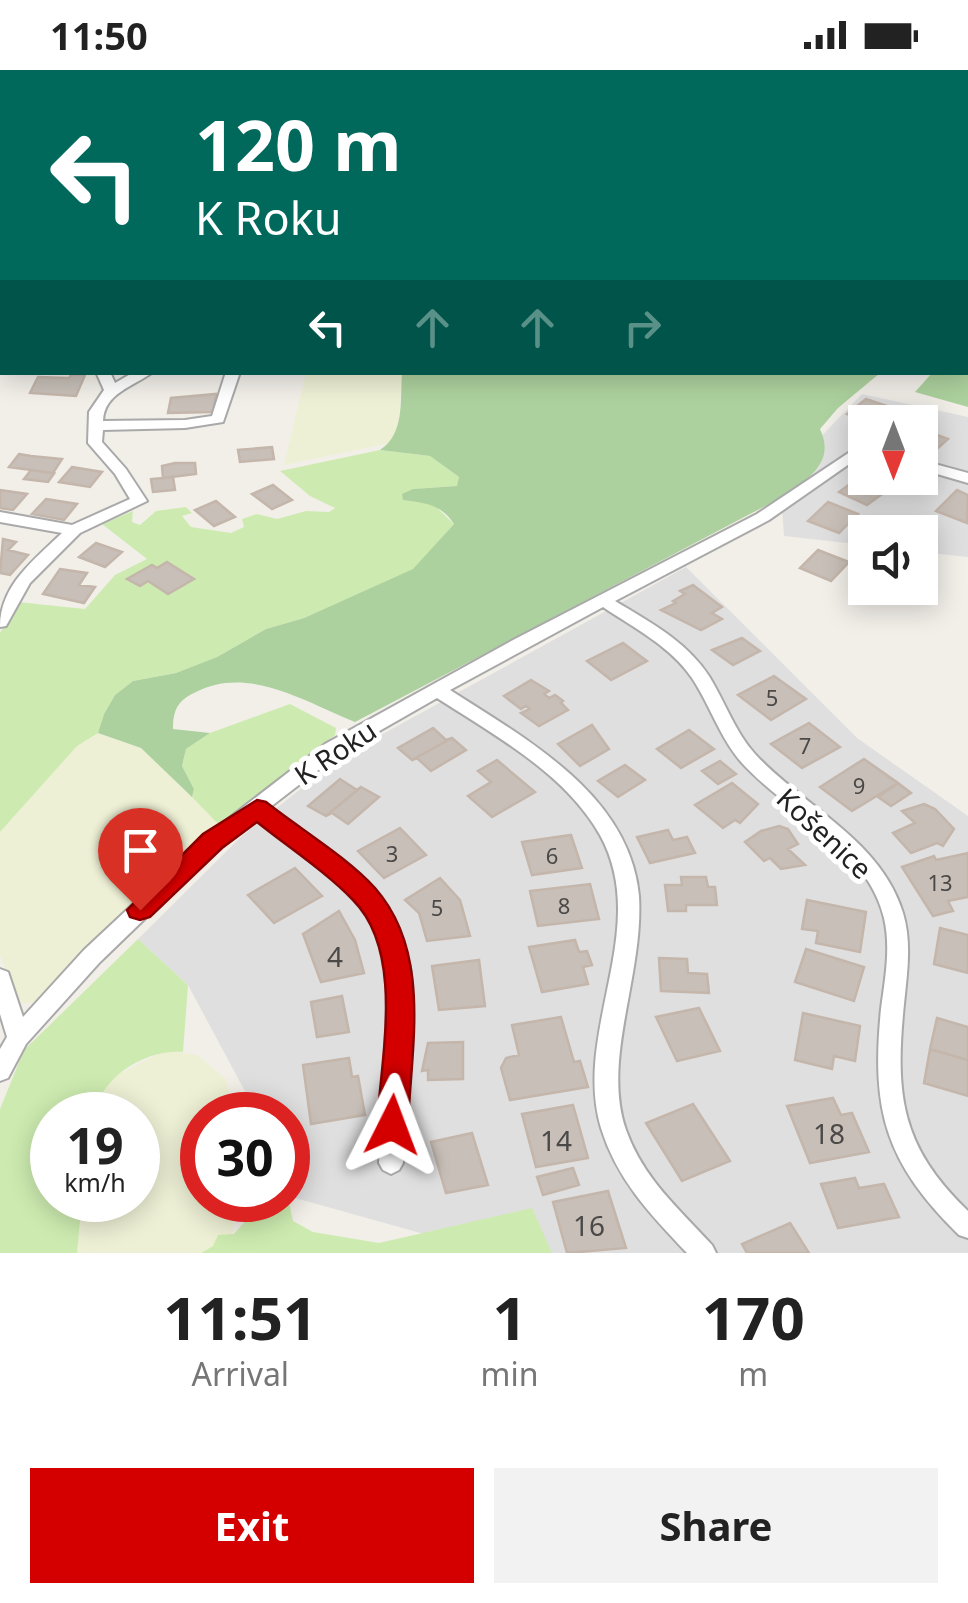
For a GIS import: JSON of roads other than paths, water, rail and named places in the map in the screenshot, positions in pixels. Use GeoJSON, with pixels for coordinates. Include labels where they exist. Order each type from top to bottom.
{"type":"FeatureCollection","features":[{"type":"Feature","properties":{"kind":"street"},"geometry":{"type":"LineString","coordinates":[[104,375],[111,390]]}},
{"type":"Feature","properties":{"kind":"street"},"geometry":{"type":"LineString","coordinates":[[0,622],[23,582],[74,530],[139,501],[121,472],[95,443],[95,426],[96,412],[111,390],[140,375]]}},
{"type":"Feature","properties":{"kind":"street"},"geometry":{"type":"LineString","coordinates":[[95,426],[185,424],[218,419],[232,375]]}},
{"type":"Feature","properties":{"kind":"street","name":"K Roku"},"geometry":{"type":"LineString","coordinates":[[0,1071],[18,1037],[118,930],[212,841],[332,749],[762,517],[848,457]]}},
{"type":"Feature","properties":{"kind":"street"},"geometry":{"type":"LineString","coordinates":[[938,469],[968,478]]}},
{"type":"Feature","properties":{"kind":"street"},"geometry":{"type":"LineString","coordinates":[[0,517],[74,530]]}},
{"type":"Feature","properties":{"kind":"street","name":"Košenice"},"geometry":{"type":"LineString","coordinates":[[602,600],[664,639],[694,667],[744,755],[870,869],[890,905],[897,936],[887,1072],[890,1108],[902,1146],[937,1200],[968,1227]]}},
{"type":"Feature","properties":{"kind":"street"},"geometry":{"type":"LineString","coordinates":[[437,690],[518,744],[562,780],[594,812],[619,853],[630,890],[629,924],[605,1054],[606,1104],[629,1168],[704,1253]]}},
{"type":"Feature","properties":{"kind":"street"},"geometry":{"type":"LineString","coordinates":[[257,808],[364,894],[389,929],[400,972],[391,1163]]}},
{"type":"Feature","properties":{"kind":"street"},"geometry":{"type":"LineString","coordinates":[[0,978],[18,1037]]}}]}
